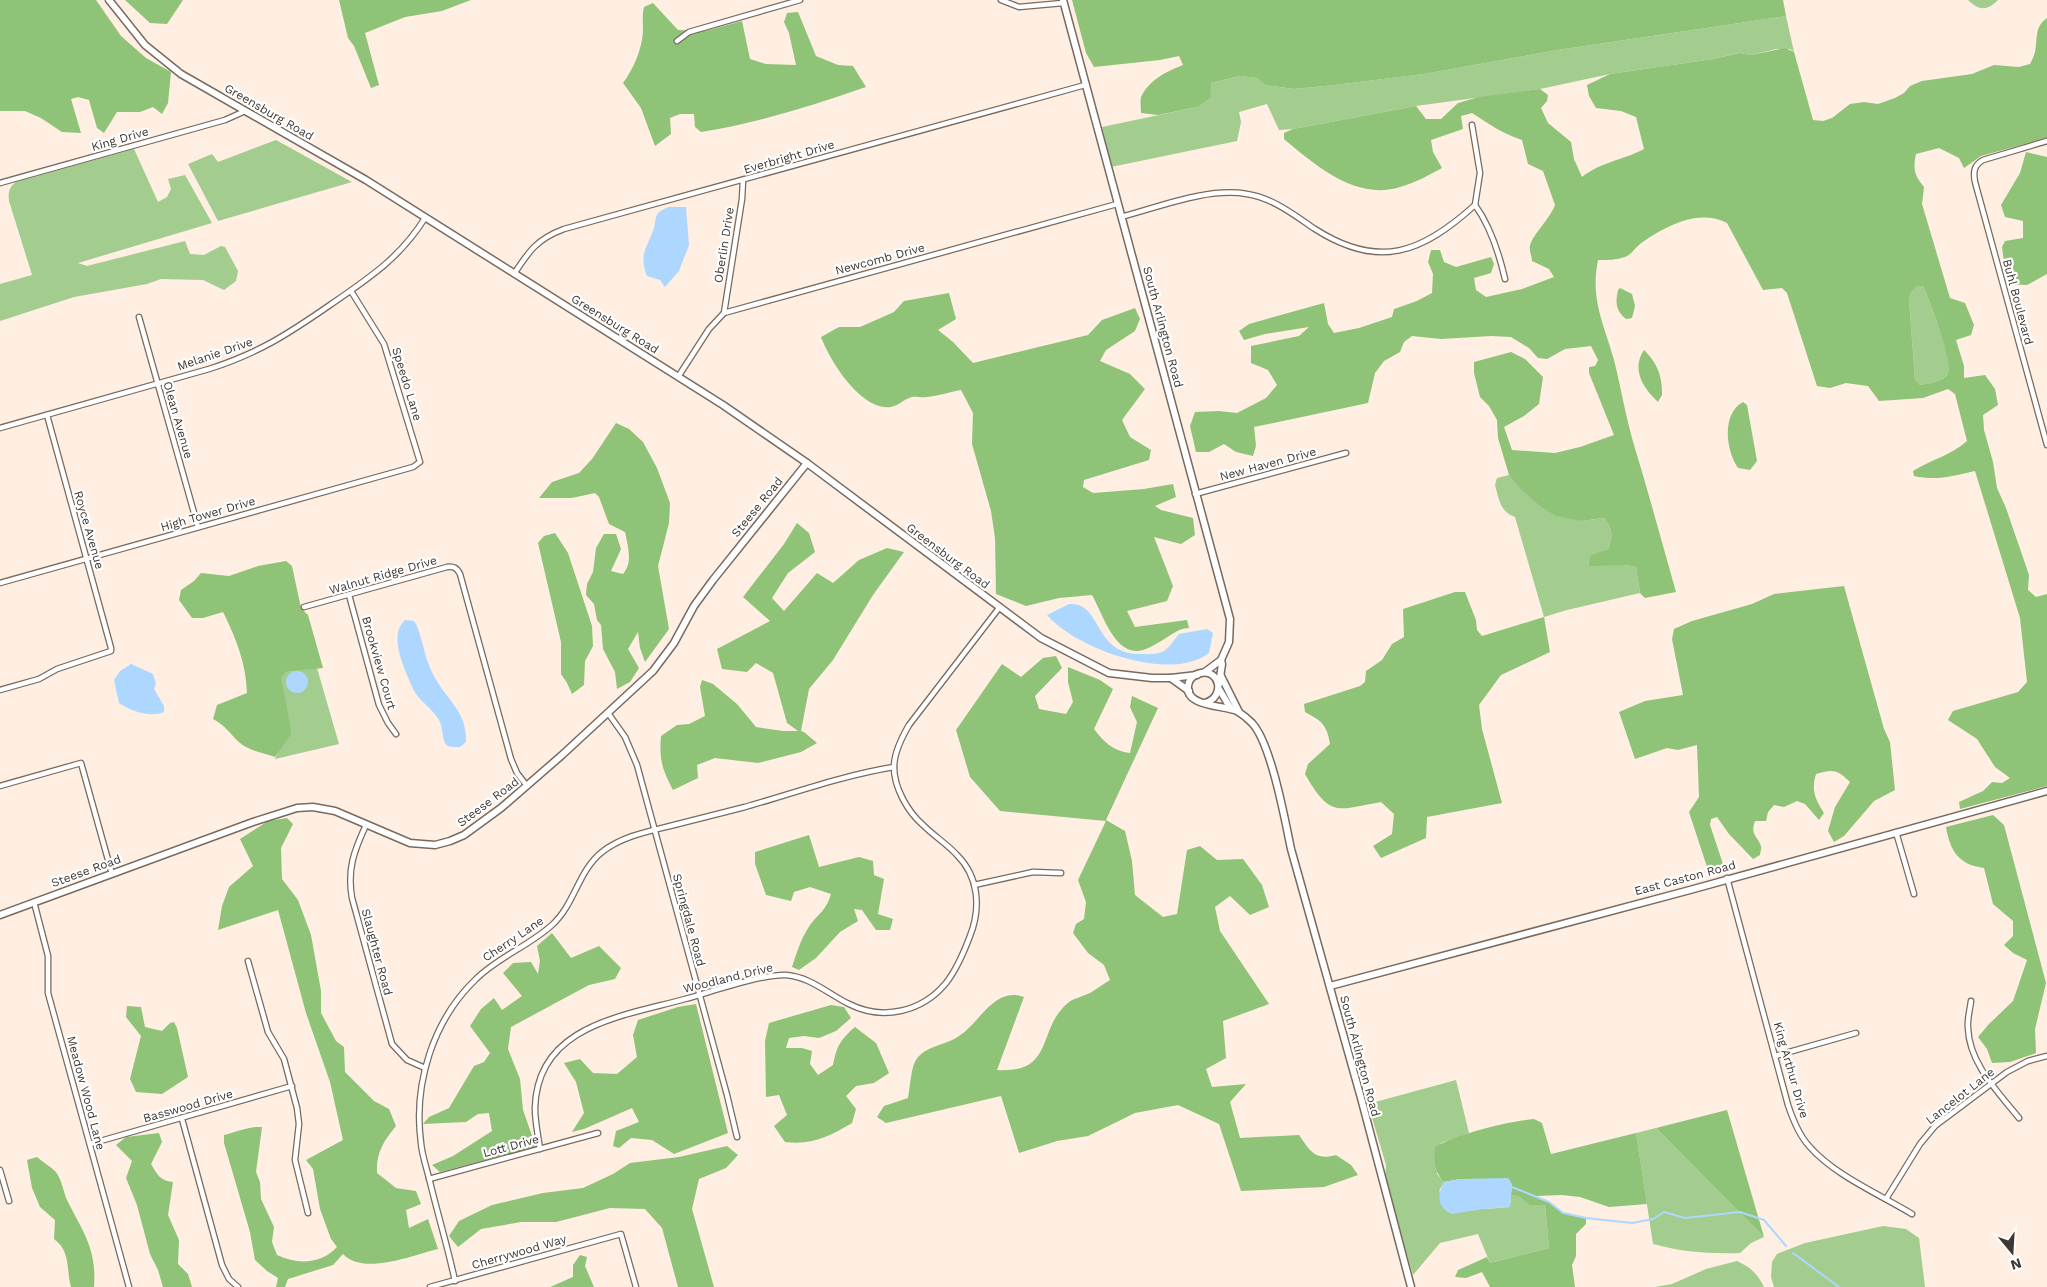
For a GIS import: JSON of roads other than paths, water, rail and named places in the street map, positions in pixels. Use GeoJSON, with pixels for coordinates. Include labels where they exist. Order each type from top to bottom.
{"type":"FeatureCollection","features":[{"type":"Feature","properties":{"kind":"street","name":"Greensburg Road"},"geometry":{"type":"LineString","coordinates":[[108,0],[145,45],[169,66],[366,180],[740,416],[807,463],[1041,638],[1109,673],[1127,676],[1171,678],[1196,674]]}},
{"type":"Feature","properties":{"kind":"street"},"geometry":{"type":"LineString","coordinates":[[677,41],[689,32],[800,0]]}},
{"type":"Feature","properties":{"kind":"street"},"geometry":{"type":"LineString","coordinates":[[1001,0],[1019,6],[1063,2]]}},
{"type":"Feature","properties":{"kind":"street","name":"South Arlington Road"},"geometry":{"type":"LineString","coordinates":[[1063,2],[1230,619],[1229,642],[1221,660],[1219,686]]}},
{"type":"Feature","properties":{"kind":"street","name":"Everbright Drive"},"geometry":{"type":"LineString","coordinates":[[514,274],[533,247],[553,233],[1085,85]]}},
{"type":"Feature","properties":{"kind":"street","name":"King Drive"},"geometry":{"type":"LineString","coordinates":[[0,183],[217,122],[244,111]]}},
{"type":"Feature","properties":{"kind":"street"},"geometry":{"type":"LineString","coordinates":[[1472,125],[1480,173],[1475,206],[1488,228],[1505,278]]}},
{"type":"Feature","properties":{"kind":"street","name":"Buhl Boulevard"},"geometry":{"type":"LineString","coordinates":[[2047,141],[1983,160],[1976,166],[1974,171],[1975,182],[2047,445]]}},
{"type":"Feature","properties":{"kind":"street","name":"Oberlin Drive"},"geometry":{"type":"LineString","coordinates":[[724,313],[742,199],[743,180]]}},
{"type":"Feature","properties":{"kind":"street"},"geometry":{"type":"LineString","coordinates":[[1121,218],[1212,194],[1236,192],[1249,194],[1276,204],[1337,242],[1355,248],[1385,252],[1408,249],[1426,242],[1452,225],[1475,206]]}},
{"type":"Feature","properties":{"kind":"street","name":"Newcomb Drive"},"geometry":{"type":"LineString","coordinates":[[724,313],[1117,204]]}},
{"type":"Feature","properties":{"kind":"street","name":"Melanie Drive"},"geometry":{"type":"LineString","coordinates":[[0,428],[158,384],[249,355],[291,332],[351,291],[394,258],[426,218]]}},
{"type":"Feature","properties":{"kind":"street","name":"Speedo Lane"},"geometry":{"type":"LineString","coordinates":[[351,291],[384,344],[420,462]]}},
{"type":"Feature","properties":{"kind":"street"},"geometry":{"type":"LineString","coordinates":[[678,376],[709,329],[724,313]]}},
{"type":"Feature","properties":{"kind":"street","name":"Olean Avenue"},"geometry":{"type":"LineString","coordinates":[[139,317],[198,527]]}},
{"type":"Feature","properties":{"kind":"street","name":"Royce Avenue"},"geometry":{"type":"LineString","coordinates":[[0,690],[39,679],[63,667],[111,651],[110,640],[47,415]]}},
{"type":"Feature","properties":{"kind":"street","name":"New Haven Drive"},"geometry":{"type":"LineString","coordinates":[[1196,494],[1346,453]]}},
{"type":"Feature","properties":{"kind":"street","name":"High Tower Drive"},"geometry":{"type":"LineString","coordinates":[[0,583],[413,467],[420,462]]}},
{"type":"Feature","properties":{"kind":"street","name":"Steese Road"},"geometry":{"type":"LineString","coordinates":[[0,915],[252,822],[297,808],[326,808],[410,843],[422,845],[442,843],[457,838],[474,828],[527,786],[647,677],[663,659],[694,606],[713,580],[807,463]]}},
{"type":"Feature","properties":{"kind":"street","name":"Walnut Ridge Drive"},"geometry":{"type":"LineString","coordinates":[[304,607],[447,567],[456,568],[460,574],[511,759],[517,773],[527,786]]}},
{"type":"Feature","properties":{"kind":"street","name":"Brookview Court"},"geometry":{"type":"LineString","coordinates":[[349,595],[379,706],[388,724],[396,734]]}},
{"type":"Feature","properties":{"kind":"street","name":"Woodland Drive"},"geometry":{"type":"LineString","coordinates":[[540,1149],[536,1118],[537,1093],[548,1064],[562,1046],[579,1033],[596,1024],[765,978],[785,975],[806,980],[848,1004],[865,1010],[894,1012],[916,1006],[930,999],[941,988],[952,975],[962,956],[976,915],[977,901],[974,885],[972,876],[961,859],[923,826],[909,810],[899,789],[894,767],[901,739],[909,724],[999,608]]}},
{"type":"Feature","properties":{"kind":"street"},"geometry":{"type":"LineString","coordinates":[[1189,691],[1191,679],[1196,674],[1208,672],[1221,660]]}},
{"type":"Feature","properties":{"kind":"street"},"geometry":{"type":"LineString","coordinates":[[1204,673],[1214,676],[1231,709]]}},
{"type":"Feature","properties":{"kind":"street","name":"South Arlington Road"},"geometry":{"type":"LineString","coordinates":[[1220,673],[1226,689],[1240,712],[1252,724],[1264,744],[1411,1287]]}},
{"type":"Feature","properties":{"kind":"street"},"geometry":{"type":"LineString","coordinates":[[1171,678],[1189,691],[1196,701],[1240,712]]}},
{"type":"Feature","properties":{"kind":"street"},"geometry":{"type":"LineString","coordinates":[[1205,703],[1214,699],[1219,686]]}},
{"type":"Feature","properties":{"kind":"street","name":"Springdale Road"},"geometry":{"type":"LineString","coordinates":[[608,714],[623,732],[633,754],[700,995],[737,1137]]}},
{"type":"Feature","properties":{"kind":"street"},"geometry":{"type":"LineString","coordinates":[[0,786],[81,763],[112,874]]}},
{"type":"Feature","properties":{"kind":"street","name":"Cherry Lane"},"geometry":{"type":"LineString","coordinates":[[455,1280],[424,1161],[419,1126],[420,1101],[425,1068],[444,1019],[458,998],[492,964],[543,932],[556,921],[568,906],[588,867],[600,853],[617,843],[654,830],[894,767]]}},
{"type":"Feature","properties":{"kind":"street","name":"East Caston Road"},"geometry":{"type":"LineString","coordinates":[[1330,986],[2047,790]]}},
{"type":"Feature","properties":{"kind":"street","name":"Slaughter Road"},"geometry":{"type":"LineString","coordinates":[[366,825],[350,866],[349,875],[352,898],[392,1044],[407,1060],[425,1068]]}},
{"type":"Feature","properties":{"kind":"street"},"geometry":{"type":"LineString","coordinates":[[1896,832],[1914,894]]}},
{"type":"Feature","properties":{"kind":"street"},"geometry":{"type":"LineString","coordinates":[[974,885],[1033,872],[1061,873]]}},
{"type":"Feature","properties":{"kind":"street","name":"King Arthur Drive"},"geometry":{"type":"LineString","coordinates":[[1727,878],[1775,1056],[1791,1112],[1800,1134],[1807,1144],[1830,1165],[1912,1214]]}},
{"type":"Feature","properties":{"kind":"street","name":"Meadow Wood Lane"},"geometry":{"type":"LineString","coordinates":[[34,902],[48,956],[48,993],[128,1287]]}},
{"type":"Feature","properties":{"kind":"street"},"geometry":{"type":"LineString","coordinates":[[248,960],[268,1032],[284,1059],[292,1086],[299,1124],[295,1160],[308,1213]]}},
{"type":"Feature","properties":{"kind":"street"},"geometry":{"type":"LineString","coordinates":[[1971,1001],[1968,1021],[1970,1044],[1976,1059],[2019,1118]]}},
{"type":"Feature","properties":{"kind":"street"},"geometry":{"type":"LineString","coordinates":[[1775,1056],[1856,1033]]}},
{"type":"Feature","properties":{"kind":"street","name":"Lancelot Lane"},"geometry":{"type":"LineString","coordinates":[[1886,1199],[1914,1152],[1941,1121],[2018,1066],[2047,1056]]}},
{"type":"Feature","properties":{"kind":"street","name":"Basswood Drive"},"geometry":{"type":"LineString","coordinates":[[90,1144],[292,1086]]}},
{"type":"Feature","properties":{"kind":"street"},"geometry":{"type":"LineString","coordinates":[[182,1119],[219,1257],[229,1278],[238,1287]]}},
{"type":"Feature","properties":{"kind":"street","name":"Lott Drive"},"geometry":{"type":"LineString","coordinates":[[429,1179],[598,1133]]}},
{"type":"Feature","properties":{"kind":"street"},"geometry":{"type":"LineString","coordinates":[[0,1170],[8,1201]]}},
{"type":"Feature","properties":{"kind":"street","name":"Cherrywood Way"},"geometry":{"type":"LineString","coordinates":[[430,1287],[622,1234],[636,1287]]}},
{"type":"Feature","properties":{"kind":"water"},"geometry":{"type":"Polygon","coordinates":[[[669,207],[686,207],[689,245],[679,271],[665,287],[660,280],[647,276],[644,258],[656,216],[660,211],[669,207]]]}},
{"type":"Feature","properties":{"kind":"water"},"geometry":{"type":"Polygon","coordinates":[[[1069,604],[1080,605],[1087,611],[1114,646],[1125,652],[1140,654],[1160,653],[1167,649],[1179,634],[1207,629],[1213,633],[1209,653],[1192,661],[1172,664],[1149,663],[1101,650],[1079,640],[1061,628],[1047,615],[1069,604]]]}},
{"type":"Feature","properties":{"kind":"water"},"geometry":{"type":"Polygon","coordinates":[[[405,620],[414,621],[417,626],[432,672],[460,715],[466,742],[460,747],[446,745],[439,720],[413,689],[398,644],[400,627],[405,620]]]}},
{"type":"Feature","properties":{"kind":"water"},"geometry":{"type":"Polygon","coordinates":[[[131,664],[153,674],[156,683],[154,689],[164,706],[164,712],[159,714],[141,713],[119,703],[114,680],[120,671],[131,664]]]}},
{"type":"Feature","properties":{"kind":"water"},"geometry":{"type":"Polygon","coordinates":[[[297,671],[305,674],[308,682],[305,690],[297,693],[289,690],[286,682],[289,674],[297,671]]]}},
{"type":"Feature","properties":{"kind":"water"},"geometry":{"type":"Polygon","coordinates":[[[1508,1178],[1512,1184],[1510,1207],[1452,1214],[1443,1208],[1441,1204],[1440,1191],[1444,1182],[1460,1179],[1508,1178]]]}},
{"type":"Feature","properties":{"kind":"waterway"},"geometry":{"type":"LineString","coordinates":[[1512,1187],[1549,1202],[1563,1213],[1586,1218],[1632,1223],[1653,1219],[1664,1212],[1685,1218],[1740,1212],[1764,1220],[1786,1246]]}},
{"type":"Feature","properties":{"kind":"waterway"},"geometry":{"type":"LineString","coordinates":[[1793,1253],[1839,1287]]}}]}
